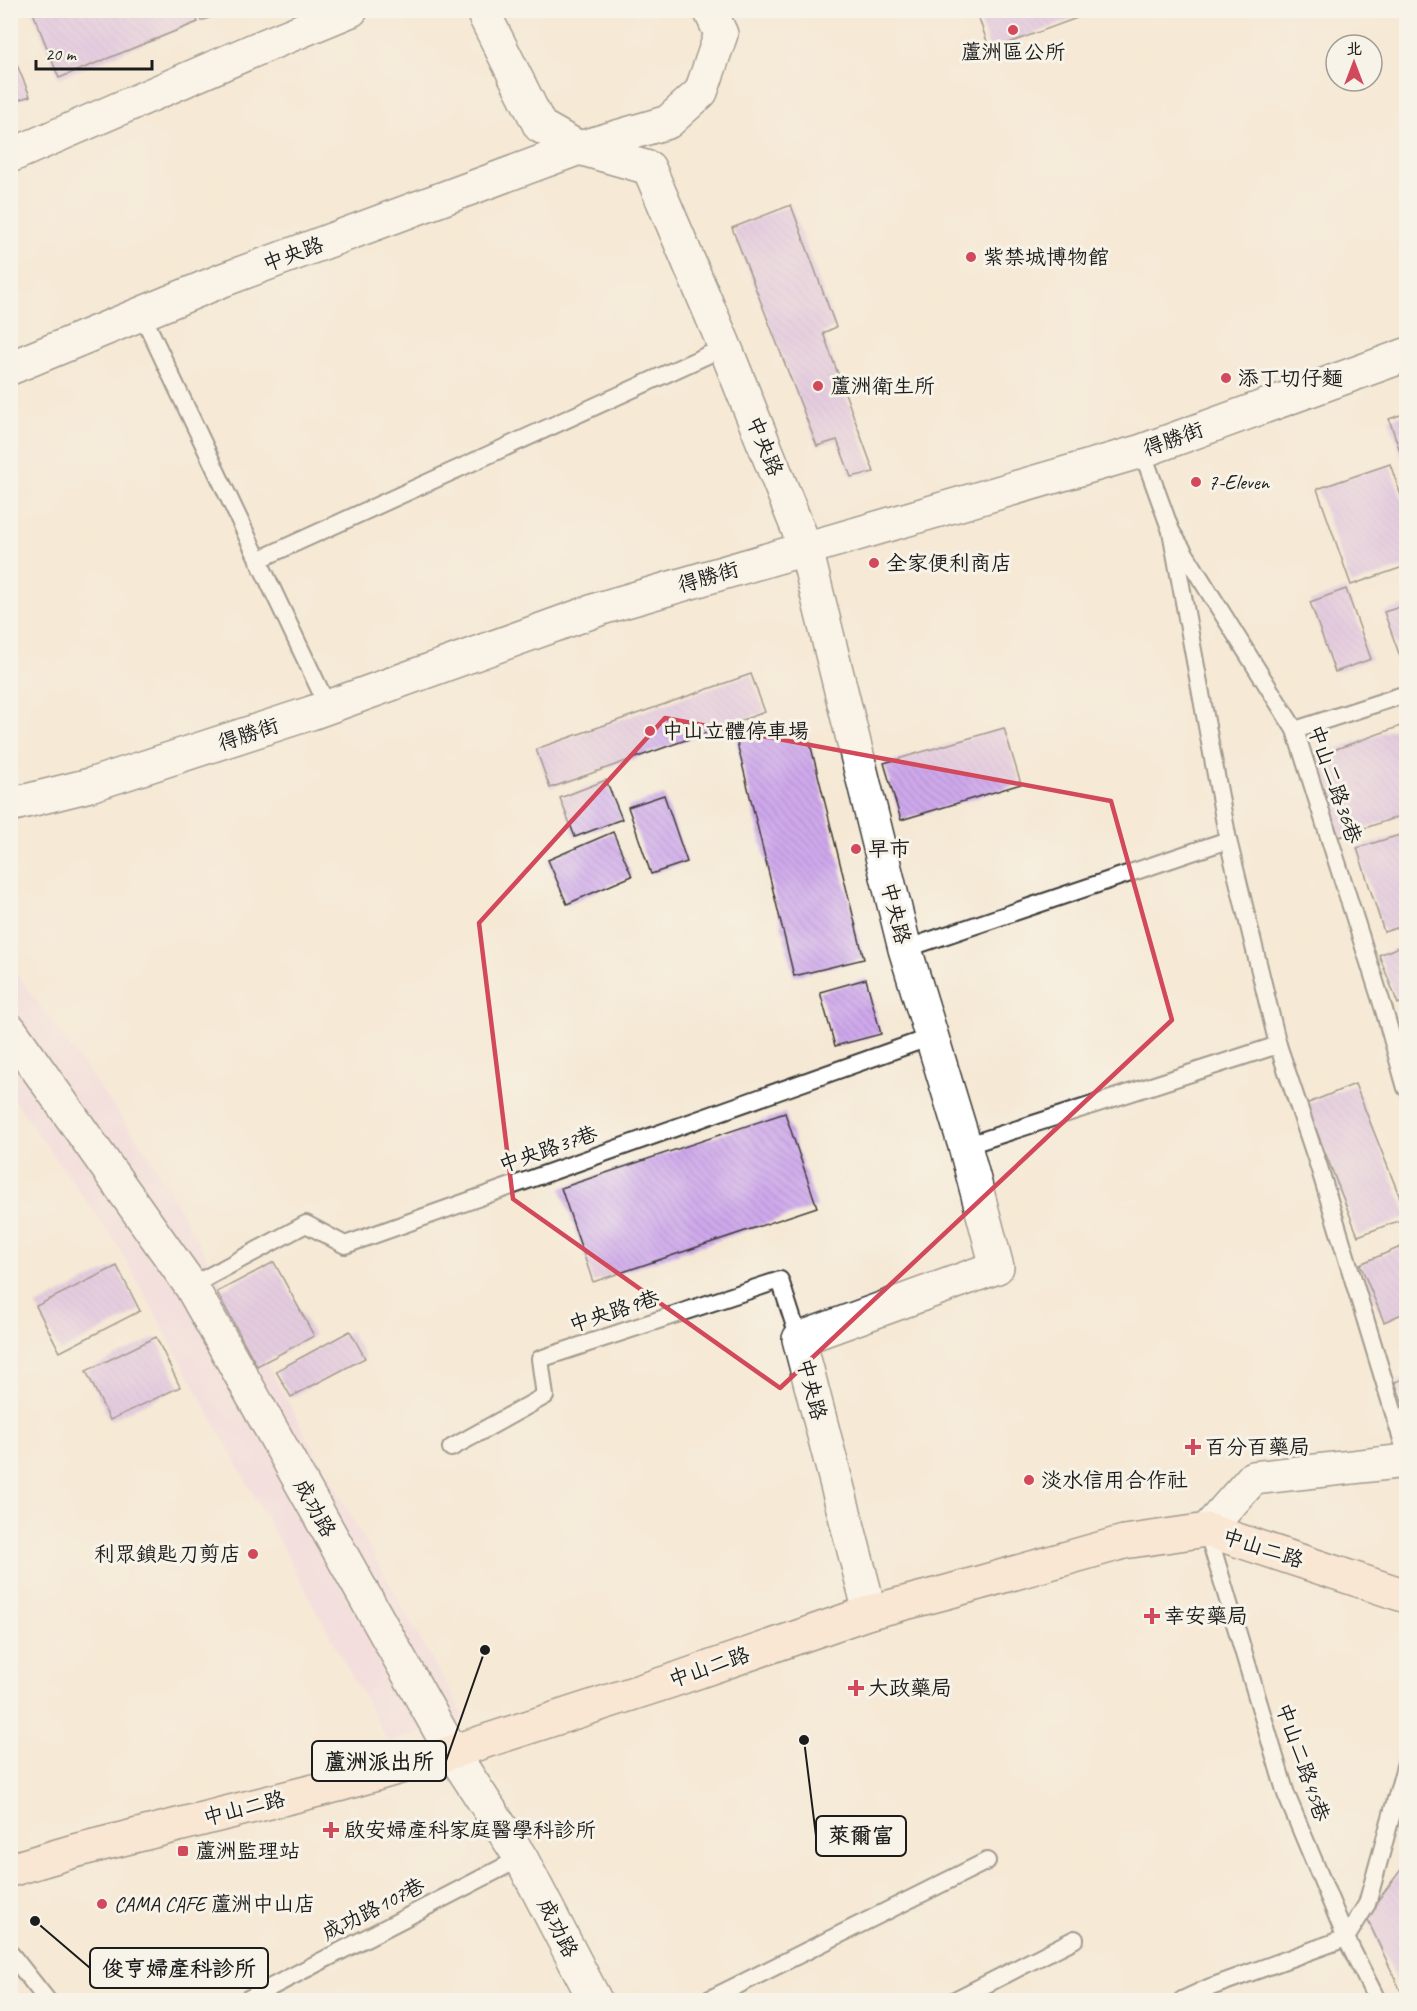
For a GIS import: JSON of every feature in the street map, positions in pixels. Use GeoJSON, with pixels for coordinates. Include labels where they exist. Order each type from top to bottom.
{"type":"FeatureCollection","features":[{"type":"Feature","properties":{"kind":"street"},"geometry":{"type":"LineString","coordinates":[[10,156],[351,10]]}},
{"type":"Feature","properties":{"kind":"street","name":"中央路"},"geometry":{"type":"LineString","coordinates":[[482,10],[540,126],[579,148],[649,168],[725,347],[806,549],[904,949],[965,1146],[997,1267],[800,1339],[870,1612]]}},
{"type":"Feature","properties":{"kind":"street","name":"中央路"},"geometry":{"type":"LineString","coordinates":[[10,368],[141,312],[234,276],[579,148],[668,122],[701,92],[721,34],[710,10]]}},
{"type":"Feature","properties":{"kind":"street","name":"得勝街"},"geometry":{"type":"LineString","coordinates":[[10,805],[90,785],[328,707],[602,608],[1142,450],[1407,355]]}},
{"type":"Feature","properties":{"kind":"street","name":"成功路"},"geometry":{"type":"LineString","coordinates":[[10,1030],[191,1286],[452,1752],[522,1858],[595,2001]]}},
{"type":"Feature","properties":{"kind":"street"},"geometry":{"type":"LineString","coordinates":[[1208,1530],[1253,1478],[1407,1461]]}},
{"type":"Feature","properties":{"kind":"street","name":"中山二路"},"geometry":{"type":"LineString","coordinates":[[10,1870],[74,1851],[342,1784],[452,1752],[671,1681],[870,1612],[1124,1542],[1208,1530],[1407,1596]]}},
{"type":"Feature","properties":{"kind":"lane"},"geometry":{"type":"LineString","coordinates":[[141,312],[328,707]]}},
{"type":"Feature","properties":{"kind":"lane"},"geometry":{"type":"LineString","coordinates":[[258,560],[725,347]]}},
{"type":"Feature","properties":{"kind":"lane","name":"中山二路36巷"},"geometry":{"type":"LineString","coordinates":[[1142,450],[1172,531],[1294,730],[1407,1088]]}},
{"type":"Feature","properties":{"kind":"lane"},"geometry":{"type":"LineString","coordinates":[[1172,531],[1228,840],[1278,1045],[1323,1179],[1407,1454]]}},
{"type":"Feature","properties":{"kind":"lane"},"geometry":{"type":"LineString","coordinates":[[1294,730],[1407,694]]}},
{"type":"Feature","properties":{"kind":"lane"},"geometry":{"type":"LineString","coordinates":[[904,949],[1228,840]]}},
{"type":"Feature","properties":{"kind":"lane","name":"中央路37巷"},"geometry":{"type":"LineString","coordinates":[[191,1286],[306,1224],[345,1245],[931,1037]]}},
{"type":"Feature","properties":{"kind":"lane"},"geometry":{"type":"LineString","coordinates":[[965,1146],[1278,1045]]}},
{"type":"Feature","properties":{"kind":"lane","name":"中央路9巷"},"geometry":{"type":"LineString","coordinates":[[451,1448],[545,1396],[540,1359],[780,1280],[800,1339]]}},
{"type":"Feature","properties":{"kind":"lane","name":"中山二路45巷"},"geometry":{"type":"LineString","coordinates":[[1208,1530],[1286,1794],[1346,1938],[1377,2001]]}},
{"type":"Feature","properties":{"kind":"lane"},"geometry":{"type":"LineString","coordinates":[[1182,2001],[1208,1988],[1346,1938],[1367,1904],[1407,1763]]}},
{"type":"Feature","properties":{"kind":"lane","name":"成功路107巷"},"geometry":{"type":"LineString","coordinates":[[246,2001],[522,1858]]}},
{"type":"Feature","properties":{"kind":"lane"},"geometry":{"type":"LineString","coordinates":[[708,2001],[987,1861]]}},
{"type":"Feature","properties":{"kind":"lane"},"geometry":{"type":"LineString","coordinates":[[955,2001],[1075,1939]]}},
{"type":"Feature","properties":{"kind":"lane"},"geometry":{"type":"LineString","coordinates":[[10,1953],[47,2001]]}},
{"type":"Feature","properties":{"kind":"highlighted area"},"geometry":{"type":"Polygon","coordinates":[[[665,718],[1111,801],[1172,1020],[780,1388],[513,1199],[479,923],[665,718]]]}},
{"type":"Feature","properties":{"kind":"shaded area"},"geometry":{"type":"Polygon","coordinates":[[[10,964],[151,1158],[466,1720],[388,1742],[118,1246],[11,1096],[10,964]]]}},
{"type":"Feature","properties":{"kind":"building"},"geometry":{"type":"Polygon","coordinates":[[[32,10],[193,10],[198,22],[59,78],[32,10]]]}},
{"type":"Feature","properties":{"kind":"building"},"geometry":{"type":"Polygon","coordinates":[[[197,10],[227,10],[227,11],[201,21],[197,10]]]}},
{"type":"Feature","properties":{"kind":"building","name":"蘆洲區公所"},"geometry":{"type":"Polygon","coordinates":[[[976,10],[1096,10],[1096,11],[990,50],[976,10]]]}},
{"type":"Feature","properties":{"kind":"building"},"geometry":{"type":"Polygon","coordinates":[[[10,48],[30,96],[10,103],[10,48]]]}},
{"type":"Feature","properties":{"kind":"building","name":"蘆洲衛生所"},"geometry":{"type":"Polygon","coordinates":[[[791,205],[836,327],[823,333],[874,472],[851,477],[837,440],[817,446],[732,228],[791,205]]]}},
{"type":"Feature","properties":{"kind":"building"},"geometry":{"type":"Polygon","coordinates":[[[1406,413],[1406,469],[1389,419],[1406,413]]]}},
{"type":"Feature","properties":{"kind":"building"},"geometry":{"type":"Polygon","coordinates":[[[1390,464],[1406,510],[1406,566],[1351,585],[1317,489],[1390,464]]]}},
{"type":"Feature","properties":{"kind":"building"},"geometry":{"type":"Polygon","coordinates":[[[1346,589],[1371,659],[1335,672],[1310,602],[1346,589]]]}},
{"type":"Feature","properties":{"kind":"building"},"geometry":{"type":"Polygon","coordinates":[[[1406,605],[1406,673],[1384,612],[1406,605]]]}},
{"type":"Feature","properties":{"kind":"building","name":"中山立體停車場"},"geometry":{"type":"Polygon","coordinates":[[[751,674],[765,712],[550,788],[536,749],[751,674]]]}},
{"type":"Feature","properties":{"kind":"building"},"geometry":{"type":"Polygon","coordinates":[[[805,723],[864,959],[794,976],[736,739],[805,723]]]}},
{"type":"Feature","properties":{"kind":"building"},"geometry":{"type":"Polygon","coordinates":[[[1406,724],[1406,814],[1339,837],[1311,758],[1406,724]]]}},
{"type":"Feature","properties":{"kind":"building"},"geometry":{"type":"Polygon","coordinates":[[[1004,728],[1021,784],[901,820],[884,763],[1004,728]]]}},
{"type":"Feature","properties":{"kind":"building"},"geometry":{"type":"Polygon","coordinates":[[[606,780],[622,819],[575,837],[560,798],[606,780]]]}},
{"type":"Feature","properties":{"kind":"building"},"geometry":{"type":"Polygon","coordinates":[[[664,795],[687,862],[651,874],[628,807],[664,795]]]}},
{"type":"Feature","properties":{"kind":"building"},"geometry":{"type":"Polygon","coordinates":[[[613,832],[632,876],[567,904],[548,860],[613,832]]]}},
{"type":"Feature","properties":{"kind":"building"},"geometry":{"type":"Polygon","coordinates":[[[1406,833],[1406,925],[1384,932],[1357,848],[1406,833]]]}},
{"type":"Feature","properties":{"kind":"building"},"geometry":{"type":"Polygon","coordinates":[[[1406,944],[1406,1000],[1398,1004],[1379,955],[1406,944]]]}},
{"type":"Feature","properties":{"kind":"building"},"geometry":{"type":"Polygon","coordinates":[[[866,979],[881,1034],[835,1046],[820,992],[866,979]]]}},
{"type":"Feature","properties":{"kind":"building"},"geometry":{"type":"Polygon","coordinates":[[[1355,1084],[1406,1213],[1406,1218],[1358,1236],[1306,1104],[1355,1084]]]}},
{"type":"Feature","properties":{"kind":"building"},"geometry":{"type":"Polygon","coordinates":[[[785,1113],[817,1207],[593,1282],[561,1188],[785,1113]]]}},
{"type":"Feature","properties":{"kind":"building"},"geometry":{"type":"Polygon","coordinates":[[[1403,1246],[1406,1254],[1406,1312],[1384,1322],[1360,1264],[1403,1246]]]}},
{"type":"Feature","properties":{"kind":"building"},"geometry":{"type":"Polygon","coordinates":[[[274,1262],[314,1336],[257,1366],[217,1292],[274,1262]]]}},
{"type":"Feature","properties":{"kind":"building"},"geometry":{"type":"Polygon","coordinates":[[[117,1266],[140,1311],[60,1352],[36,1306],[117,1266]]]}},
{"type":"Feature","properties":{"kind":"building"},"geometry":{"type":"Polygon","coordinates":[[[350,1331],[365,1358],[291,1397],[276,1371],[350,1331]]]}},
{"type":"Feature","properties":{"kind":"building"},"geometry":{"type":"Polygon","coordinates":[[[156,1337],[180,1387],[110,1420],[86,1371],[156,1337]]]}},
{"type":"Feature","properties":{"kind":"building"},"geometry":{"type":"Polygon","coordinates":[[[1406,1378],[1406,1412],[1395,1382],[1406,1378]]]}},
{"type":"Feature","properties":{"kind":"building"},"geometry":{"type":"Polygon","coordinates":[[[1406,1863],[1406,2000],[1405,2000],[1366,1916],[1406,1863]]]}},
{"type":"Feature","properties":{"kind":"place","name":"蘆洲區公所"},"geometry":{"type":"Point","coordinates":[1013,30]}},
{"type":"Feature","properties":{"kind":"place","name":"紫禁城博物館"},"geometry":{"type":"Point","coordinates":[971,257]}},
{"type":"Feature","properties":{"kind":"place","name":"添丁切仔麵"},"geometry":{"type":"Point","coordinates":[1226,378]}},
{"type":"Feature","properties":{"kind":"place","name":"蘆洲衛生所"},"geometry":{"type":"Point","coordinates":[818,386]}},
{"type":"Feature","properties":{"kind":"place","name":"7-Eleven"},"geometry":{"type":"Point","coordinates":[1196,482]}},
{"type":"Feature","properties":{"kind":"place","name":"全家便利商店"},"geometry":{"type":"Point","coordinates":[874,563]}},
{"type":"Feature","properties":{"kind":"place","name":"中山立體停車場"},"geometry":{"type":"Point","coordinates":[650,731]}},
{"type":"Feature","properties":{"kind":"place","name":"早市"},"geometry":{"type":"Point","coordinates":[856,849]}},
{"type":"Feature","properties":{"kind":"place","name":"百分百藥局"},"geometry":{"type":"Point","coordinates":[1193,1447]}},
{"type":"Feature","properties":{"kind":"place","name":"淡水信用合作社"},"geometry":{"type":"Point","coordinates":[1029,1480]}},
{"type":"Feature","properties":{"kind":"place","name":"利眾鎖匙刀剪店"},"geometry":{"type":"Point","coordinates":[253,1554]}},
{"type":"Feature","properties":{"kind":"place","name":"幸安藥局"},"geometry":{"type":"Point","coordinates":[1152,1616]}},
{"type":"Feature","properties":{"kind":"place","name":"蘆洲派出所"},"geometry":{"type":"Point","coordinates":[485,1650]}},
{"type":"Feature","properties":{"kind":"place","name":"大政藥局"},"geometry":{"type":"Point","coordinates":[856,1688]}},
{"type":"Feature","properties":{"kind":"place","name":"萊爾富"},"geometry":{"type":"Point","coordinates":[804,1740]}},
{"type":"Feature","properties":{"kind":"place","name":"啟安婦產科家庭醫學科診所"},"geometry":{"type":"Point","coordinates":[331,1830]}},
{"type":"Feature","properties":{"kind":"place","name":"蘆洲監理站"},"geometry":{"type":"Point","coordinates":[183,1851]}},
{"type":"Feature","properties":{"kind":"place","name":"CAMA CAFE 蘆洲中山店"},"geometry":{"type":"Point","coordinates":[102,1904]}},
{"type":"Feature","properties":{"kind":"place","name":"俊亨婦產科診所"},"geometry":{"type":"Point","coordinates":[35,1921]}}]}
